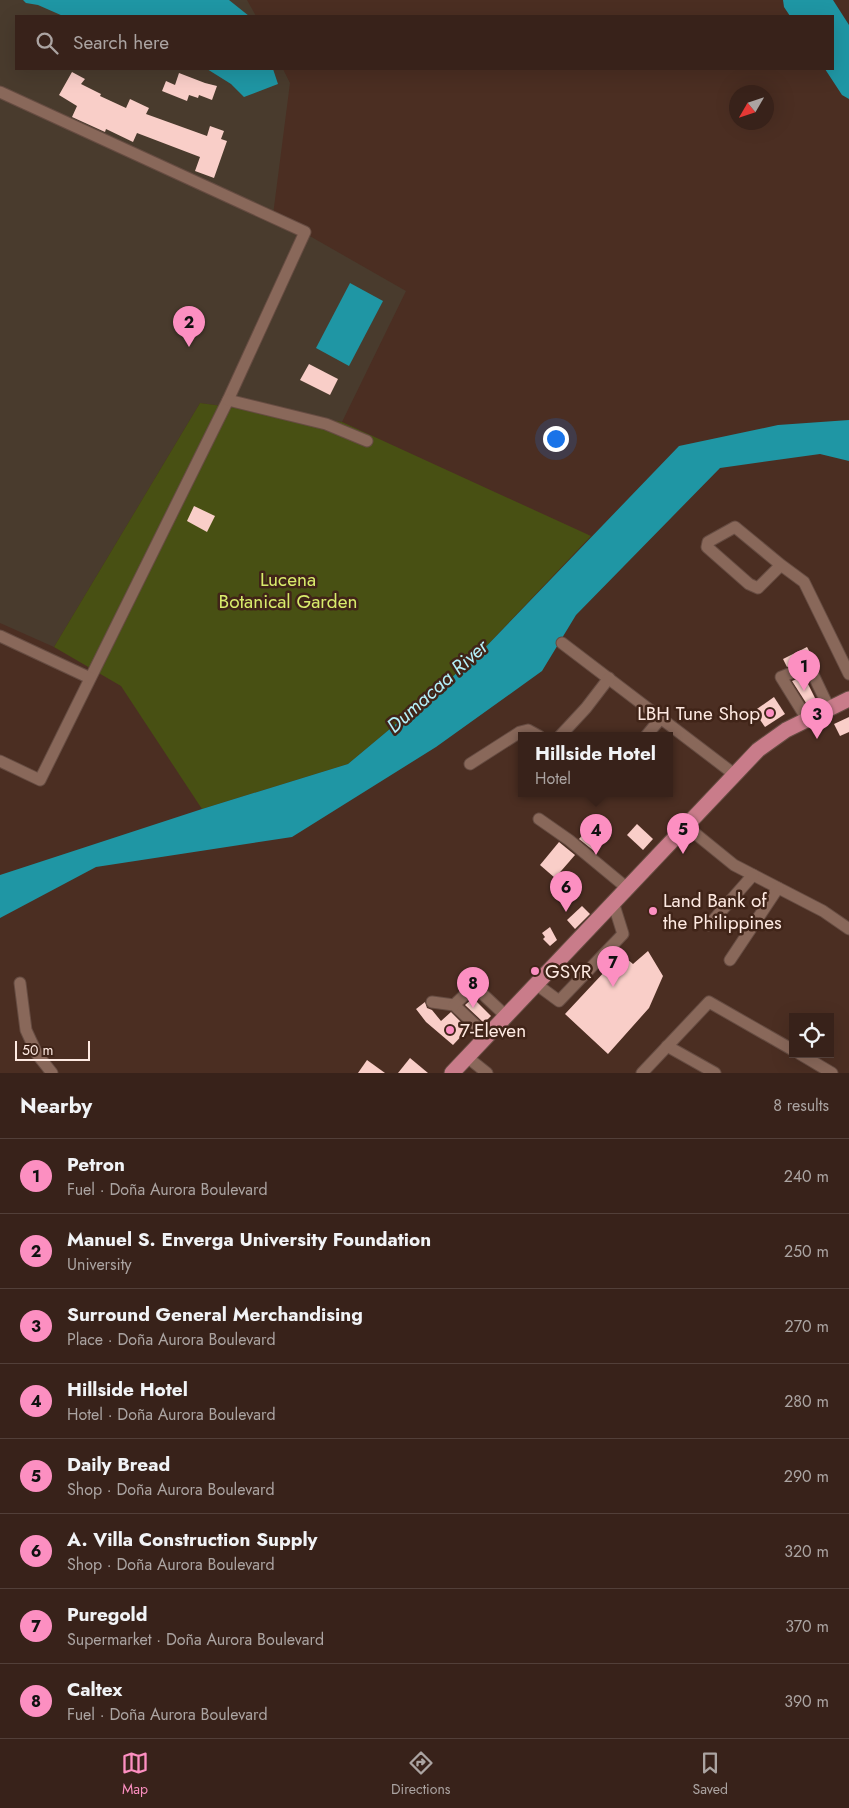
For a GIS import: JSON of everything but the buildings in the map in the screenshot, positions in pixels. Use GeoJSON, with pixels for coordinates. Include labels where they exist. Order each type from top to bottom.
{"type":"FeatureCollection","features":[{"type":"Feature","properties":{"kind":"main road"},"geometry":{"type":"LineString","coordinates":[[452,1073],[758,750],[786,730],[849,699]]}},
{"type":"Feature","properties":{"kind":"street"},"geometry":{"type":"LineString","coordinates":[[0,92],[305,232],[228,400],[40,780],[0,762]]}},
{"type":"Feature","properties":{"kind":"street"},"geometry":{"type":"LineString","coordinates":[[228,400],[326,424],[367,441]]}},
{"type":"Feature","properties":{"kind":"street"},"geometry":{"type":"LineString","coordinates":[[781,565],[758,588],[749,584],[707,547],[708,542],[736,527],[804,582],[849,674]]}},
{"type":"Feature","properties":{"kind":"street"},"geometry":{"type":"LineString","coordinates":[[0,636],[90,678]]}},
{"type":"Feature","properties":{"kind":"street"},"geometry":{"type":"LineString","coordinates":[[562,643],[734,774]]}},
{"type":"Feature","properties":{"kind":"street"},"geometry":{"type":"LineString","coordinates":[[808,719],[782,677],[809,666],[829,708]]}},
{"type":"Feature","properties":{"kind":"street"},"geometry":{"type":"LineString","coordinates":[[564,732],[586,708],[609,678]]}},
{"type":"Feature","properties":{"kind":"street"},"geometry":{"type":"LineString","coordinates":[[649,732],[661,718]]}},
{"type":"Feature","properties":{"kind":"street"},"geometry":{"type":"LineString","coordinates":[[470,764],[518,733]]}},
{"type":"Feature","properties":{"kind":"street"},"geometry":{"type":"LineString","coordinates":[[538,819],[569,840],[627,888]]}},
{"type":"Feature","properties":{"kind":"street"},"geometry":{"type":"LineString","coordinates":[[686,826],[734,865],[824,911],[849,929]]}},
{"type":"Feature","properties":{"kind":"street"},"geometry":{"type":"LineString","coordinates":[[709,925],[753,875]]}},
{"type":"Feature","properties":{"kind":"street"},"geometry":{"type":"LineString","coordinates":[[730,960],[778,888]]}},
{"type":"Feature","properties":{"kind":"street"},"geometry":{"type":"LineString","coordinates":[[536,984],[559,1001],[624,934],[613,902]]}},
{"type":"Feature","properties":{"kind":"street"},"geometry":{"type":"LineString","coordinates":[[20,982],[26,1030],[37,1054],[52,1073]]}},
{"type":"Feature","properties":{"kind":"street"},"geometry":{"type":"LineString","coordinates":[[454,1006],[474,986],[506,1016]]}},
{"type":"Feature","properties":{"kind":"street"},"geometry":{"type":"LineString","coordinates":[[432,1002],[454,1006],[486,1036]]}},
{"type":"Feature","properties":{"kind":"street"},"geometry":{"type":"LineString","coordinates":[[642,1073],[709,1002],[789,1048]]}},
{"type":"Feature","properties":{"kind":"street"},"geometry":{"type":"LineString","coordinates":[[666,1046],[715,1073]]}},
{"type":"Feature","properties":{"kind":"street"},"geometry":{"type":"LineString","coordinates":[[467,1058],[488,1073]]}},
{"type":"Feature","properties":{"kind":"street"},"geometry":{"type":"LineString","coordinates":[[807,1058],[832,1073]]}},
{"type":"Feature","properties":{"kind":"shaded area"},"geometry":{"type":"Polygon","coordinates":[[[0,0],[247,0],[255,15],[15,15],[15,70],[284,70],[290,83],[273,215],[406,291],[342,422],[200,403],[54,647],[0,623],[0,0]]]}},
{"type":"Feature","properties":{"kind":"green space","name":"Lucena Botanical Garden"},"geometry":{"type":"Polygon","coordinates":[[[200,403],[342,422],[591,536],[476,657],[348,764],[202,809],[121,686],[54,647],[200,403]]]}},
{"type":"Feature","properties":{"kind":"water"},"geometry":{"type":"Polygon","coordinates":[[[23,0],[229,0],[248,15],[61,15],[38,5],[26,3],[23,0]]]}},
{"type":"Feature","properties":{"kind":"water"},"geometry":{"type":"Polygon","coordinates":[[[783,0],[833,0],[849,25],[849,99],[842,95],[826,70],[834,70],[834,15],[789,15],[784,7],[783,0]]]}},
{"type":"Feature","properties":{"kind":"water"},"geometry":{"type":"Polygon","coordinates":[[[209,70],[273,70],[278,84],[244,97],[231,84],[209,70]]]}},
{"type":"Feature","properties":{"kind":"water"},"geometry":{"type":"Polygon","coordinates":[[[350,283],[383,301],[349,366],[316,348],[350,283]]]}},
{"type":"Feature","properties":{"kind":"water"},"geometry":{"type":"Polygon","coordinates":[[[849,420],[849,461],[820,454],[720,468],[576,615],[542,671],[436,747],[292,837],[96,867],[0,918],[0,875],[348,764],[476,657],[679,446],[778,425],[849,420]]]}},
{"type":"Feature","properties":{"kind":"place","name":"Manuel S. Enverga University Foundation"},"geometry":{"type":"Point","coordinates":[189,347]}},
{"type":"Feature","properties":{"kind":"place","name":"Petron"},"geometry":{"type":"Point","coordinates":[804,691]}},
{"type":"Feature","properties":{"kind":"place","name":"LBH Tune Shop"},"geometry":{"type":"Point","coordinates":[770,713]}},
{"type":"Feature","properties":{"kind":"place","name":"Surround General Merchandising"},"geometry":{"type":"Point","coordinates":[817,739]}},
{"type":"Feature","properties":{"kind":"place","name":"Daily Bread"},"geometry":{"type":"Point","coordinates":[683,854]}},
{"type":"Feature","properties":{"kind":"place","name":"Hillside Hotel"},"geometry":{"type":"Point","coordinates":[596,855]}},
{"type":"Feature","properties":{"kind":"place","name":"Land Bank of the Philippines"},"geometry":{"type":"Point","coordinates":[653,911]}},
{"type":"Feature","properties":{"kind":"place","name":"A. Villa Construction Supply"},"geometry":{"type":"Point","coordinates":[566,912]}},
{"type":"Feature","properties":{"kind":"place","name":"GSYR"},"geometry":{"type":"Point","coordinates":[535,971]}},
{"type":"Feature","properties":{"kind":"place","name":"Puregold"},"geometry":{"type":"Point","coordinates":[613,987]}},
{"type":"Feature","properties":{"kind":"place","name":"Caltex"},"geometry":{"type":"Point","coordinates":[473,1008]}},
{"type":"Feature","properties":{"kind":"place","name":"7-Eleven"},"geometry":{"type":"Point","coordinates":[450,1030]}},
{"type":"Feature","properties":{"kind":"water label","name":"Dumacaa River"},"geometry":{"type":"Point","coordinates":[437,686]}}]}
